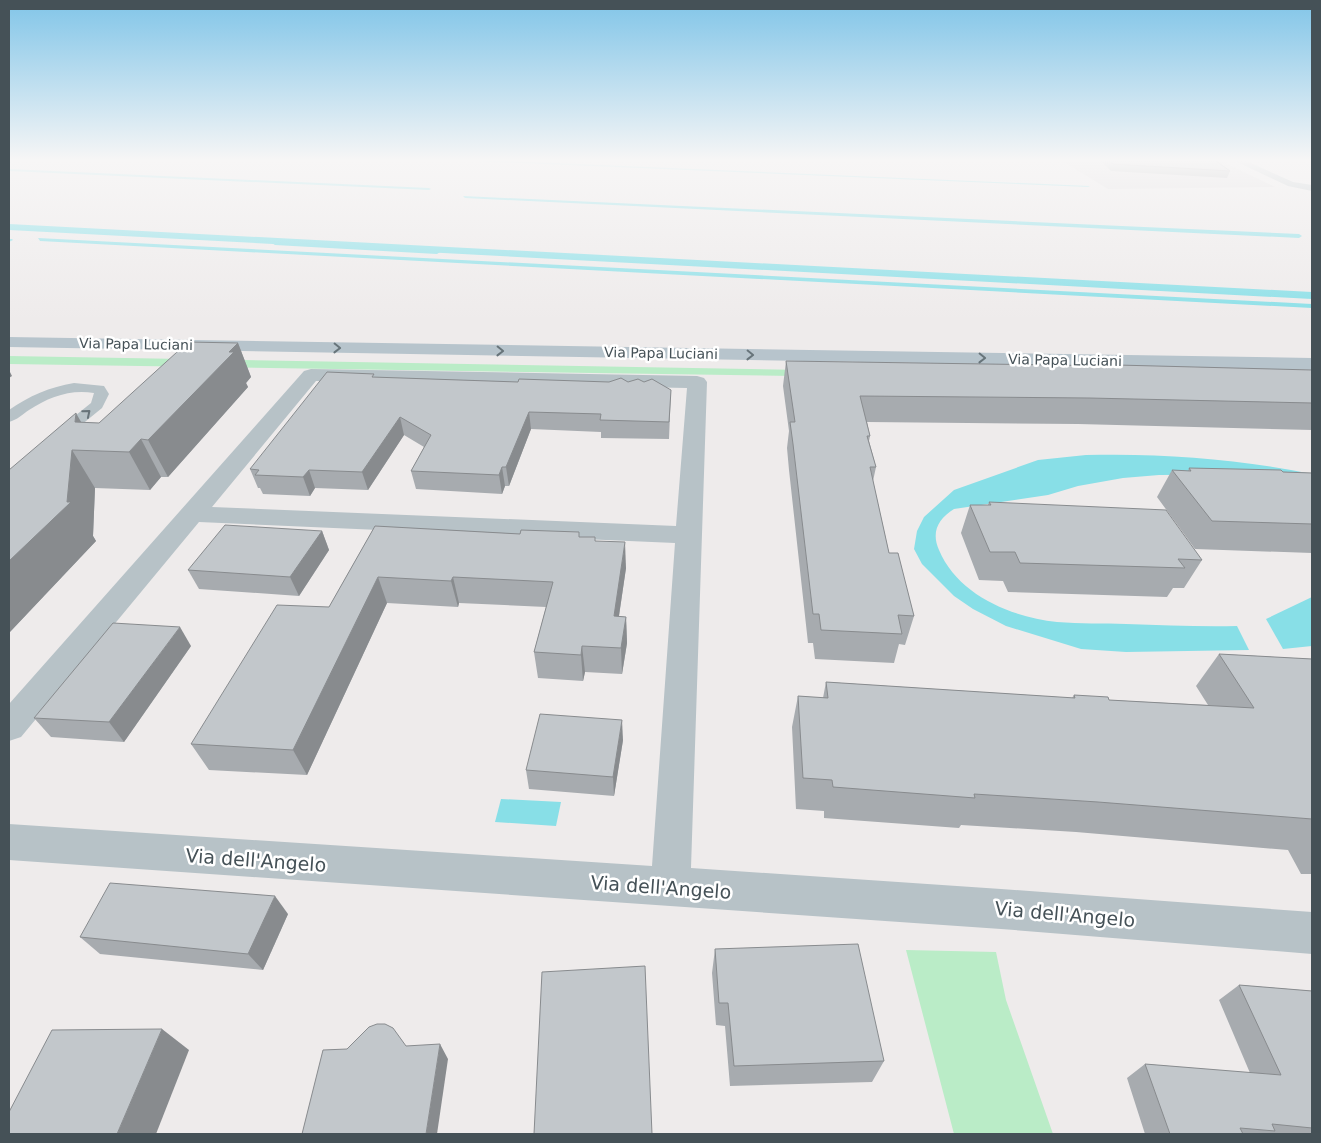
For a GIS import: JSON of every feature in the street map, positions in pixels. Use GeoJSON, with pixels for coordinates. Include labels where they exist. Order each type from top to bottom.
{"type":"FeatureCollection","features":[{"type":"Feature","properties":{"kind":"main road","name":"Via Papa Luciani"},"geometry":{"type":"LineString","coordinates":[[9,329],[1312,350]]}},
{"type":"Feature","properties":{"kind":"main road","name":"Via Papa Luciani"},"geometry":{"type":"LineString","coordinates":[[9,342],[1312,364]]}},
{"type":"Feature","properties":{"kind":"street"},"geometry":{"type":"LineString","coordinates":[[9,727],[311,375],[697,382],[670,888]]}},
{"type":"Feature","properties":{"kind":"street"},"geometry":{"type":"LineString","coordinates":[[193,514],[690,535]]}},
{"type":"Feature","properties":{"kind":"street","name":"Via dell'Angelo"},"geometry":{"type":"LineString","coordinates":[[9,842],[1001,909],[1312,933]]}},
{"type":"Feature","properties":{"kind":"lane"},"geometry":{"type":"LineString","coordinates":[[9,416],[29,402],[60,389],[75,387],[99,389],[102,394],[97,405],[45,447]]}},
{"type":"Feature","properties":{"kind":"green space"},"geometry":{"type":"Polygon","coordinates":[[[9,356],[1312,379],[1312,384],[9,364],[9,356]]]}},
{"type":"Feature","properties":{"kind":"green space"},"geometry":{"type":"Polygon","coordinates":[[[906,950],[996,952],[1006,1000],[1053,1134],[954,1134],[906,950]]]}},
{"type":"Feature","properties":{"kind":"water"},"geometry":{"type":"Polygon","coordinates":[[[9,224],[1312,292],[1312,299],[9,230],[9,224]]]}},
{"type":"Feature","properties":{"kind":"water"},"geometry":{"type":"Polygon","coordinates":[[[1086,455],[1200,458],[1256,464],[1312,474],[1159,475],[1123,478],[1078,486],[1048,495],[954,509],[937,526],[936,537],[939,550],[959,580],[988,601],[1004,609],[1022,615],[1057,622],[1237,626],[1249,650],[1126,652],[1081,649],[1006,626],[973,609],[954,596],[922,564],[914,549],[917,531],[924,517],[954,490],[1038,460],[1086,455]]]}},
{"type":"Feature","properties":{"kind":"water"},"geometry":{"type":"Polygon","coordinates":[[[1312,597],[1312,646],[1283,649],[1266,619],[1312,597]]]}},
{"type":"Feature","properties":{"kind":"water"},"geometry":{"type":"Polygon","coordinates":[[[501,799],[561,802],[556,826],[495,822],[501,799]]]}},
{"type":"Feature","properties":{"kind":"building"},"geometry":{"type":"Polygon","coordinates":[[[188,342],[238,343],[229,352],[234,352],[148,440],[141,439],[129,452],[72,450],[67,502],[71,502],[9,561],[9,470],[76,413],[75,422],[99,423],[188,342]]]}},
{"type":"Feature","properties":{"kind":"building"},"geometry":{"type":"Polygon","coordinates":[[[786,361],[1117,365],[1312,370],[1312,403],[1089,398],[860,396],[870,436],[867,436],[876,467],[870,467],[889,553],[898,553],[914,616],[898,615],[902,634],[821,630],[819,614],[813,614],[790,422],[795,422],[786,361]]]}},
{"type":"Feature","properties":{"kind":"building"},"geometry":{"type":"Polygon","coordinates":[[[327,372],[374,374],[372,377],[518,382],[519,379],[609,382],[621,378],[628,382],[638,379],[644,382],[652,379],[671,390],[669,422],[600,420],[601,414],[529,412],[506,467],[502,467],[499,475],[411,471],[431,435],[400,417],[362,472],[309,470],[303,477],[255,475],[259,470],[250,469],[327,372]]]}},
{"type":"Feature","properties":{"kind":"building"},"geometry":{"type":"Polygon","coordinates":[[[1189,468],[1281,470],[1283,472],[1312,473],[1312,524],[1212,521],[1172,470],[1191,471],[1189,468]]]}},
{"type":"Feature","properties":{"kind":"building"},"geometry":{"type":"Polygon","coordinates":[[[989,502],[1166,510],[1202,560],[1178,559],[1185,568],[1020,563],[1015,552],[990,552],[970,505],[991,505],[989,502]]]}},
{"type":"Feature","properties":{"kind":"building"},"geometry":{"type":"Polygon","coordinates":[[[225,525],[322,531],[290,577],[188,570],[225,525]]]}},
{"type":"Feature","properties":{"kind":"building"},"geometry":{"type":"Polygon","coordinates":[[[375,526],[520,534],[521,530],[579,532],[579,537],[595,537],[595,541],[625,542],[614,616],[626,617],[621,648],[582,646],[581,655],[534,652],[553,582],[453,577],[451,581],[378,577],[293,750],[191,744],[277,605],[329,607],[375,526]]]}},
{"type":"Feature","properties":{"kind":"building"},"geometry":{"type":"Polygon","coordinates":[[[113,623],[180,627],[109,722],[34,718],[113,623]]]}},
{"type":"Feature","properties":{"kind":"building"},"geometry":{"type":"Polygon","coordinates":[[[1219,654],[1312,659],[1312,819],[1098,802],[974,794],[975,798],[833,787],[832,780],[803,778],[798,696],[828,698],[826,682],[1075,698],[1074,695],[1108,697],[1109,700],[1254,708],[1219,654]]]}},
{"type":"Feature","properties":{"kind":"building"},"geometry":{"type":"Polygon","coordinates":[[[540,714],[622,720],[613,777],[526,770],[540,714]]]}},
{"type":"Feature","properties":{"kind":"building"},"geometry":{"type":"Polygon","coordinates":[[[110,883],[275,896],[248,954],[80,937],[110,883]]]}},
{"type":"Feature","properties":{"kind":"building"},"geometry":{"type":"Polygon","coordinates":[[[858,944],[884,1061],[734,1066],[728,1003],[719,1003],[715,949],[858,944]]]}},
{"type":"Feature","properties":{"kind":"building"},"geometry":{"type":"Polygon","coordinates":[[[645,966],[652,1134],[534,1134],[542,972],[645,966]]]}},
{"type":"Feature","properties":{"kind":"building"},"geometry":{"type":"Polygon","coordinates":[[[1239,985],[1312,991],[1312,1128],[1272,1124],[1275,1131],[1240,1128],[1243,1134],[1170,1134],[1145,1064],[1281,1075],[1239,985]]]}},
{"type":"Feature","properties":{"kind":"building"},"geometry":{"type":"Polygon","coordinates":[[[385,1024],[393,1028],[406,1046],[440,1044],[426,1134],[302,1134],[323,1050],[347,1049],[369,1027],[385,1024]]]}},
{"type":"Feature","properties":{"kind":"building"},"geometry":{"type":"Polygon","coordinates":[[[162,1029],[117,1134],[9,1134],[9,1112],[52,1030],[162,1029]]]}},
{"type":"Feature","properties":{"kind":"waterway"},"geometry":{"type":"LineString","coordinates":[[836,214],[1299,236]]}},
{"type":"Feature","properties":{"kind":"waterway"},"geometry":{"type":"LineString","coordinates":[[40,239],[1312,306]]}},
{"type":"Feature","properties":{"kind":"waterway"},"geometry":{"type":"LineString","coordinates":[[275,243],[437,252]]}}]}
